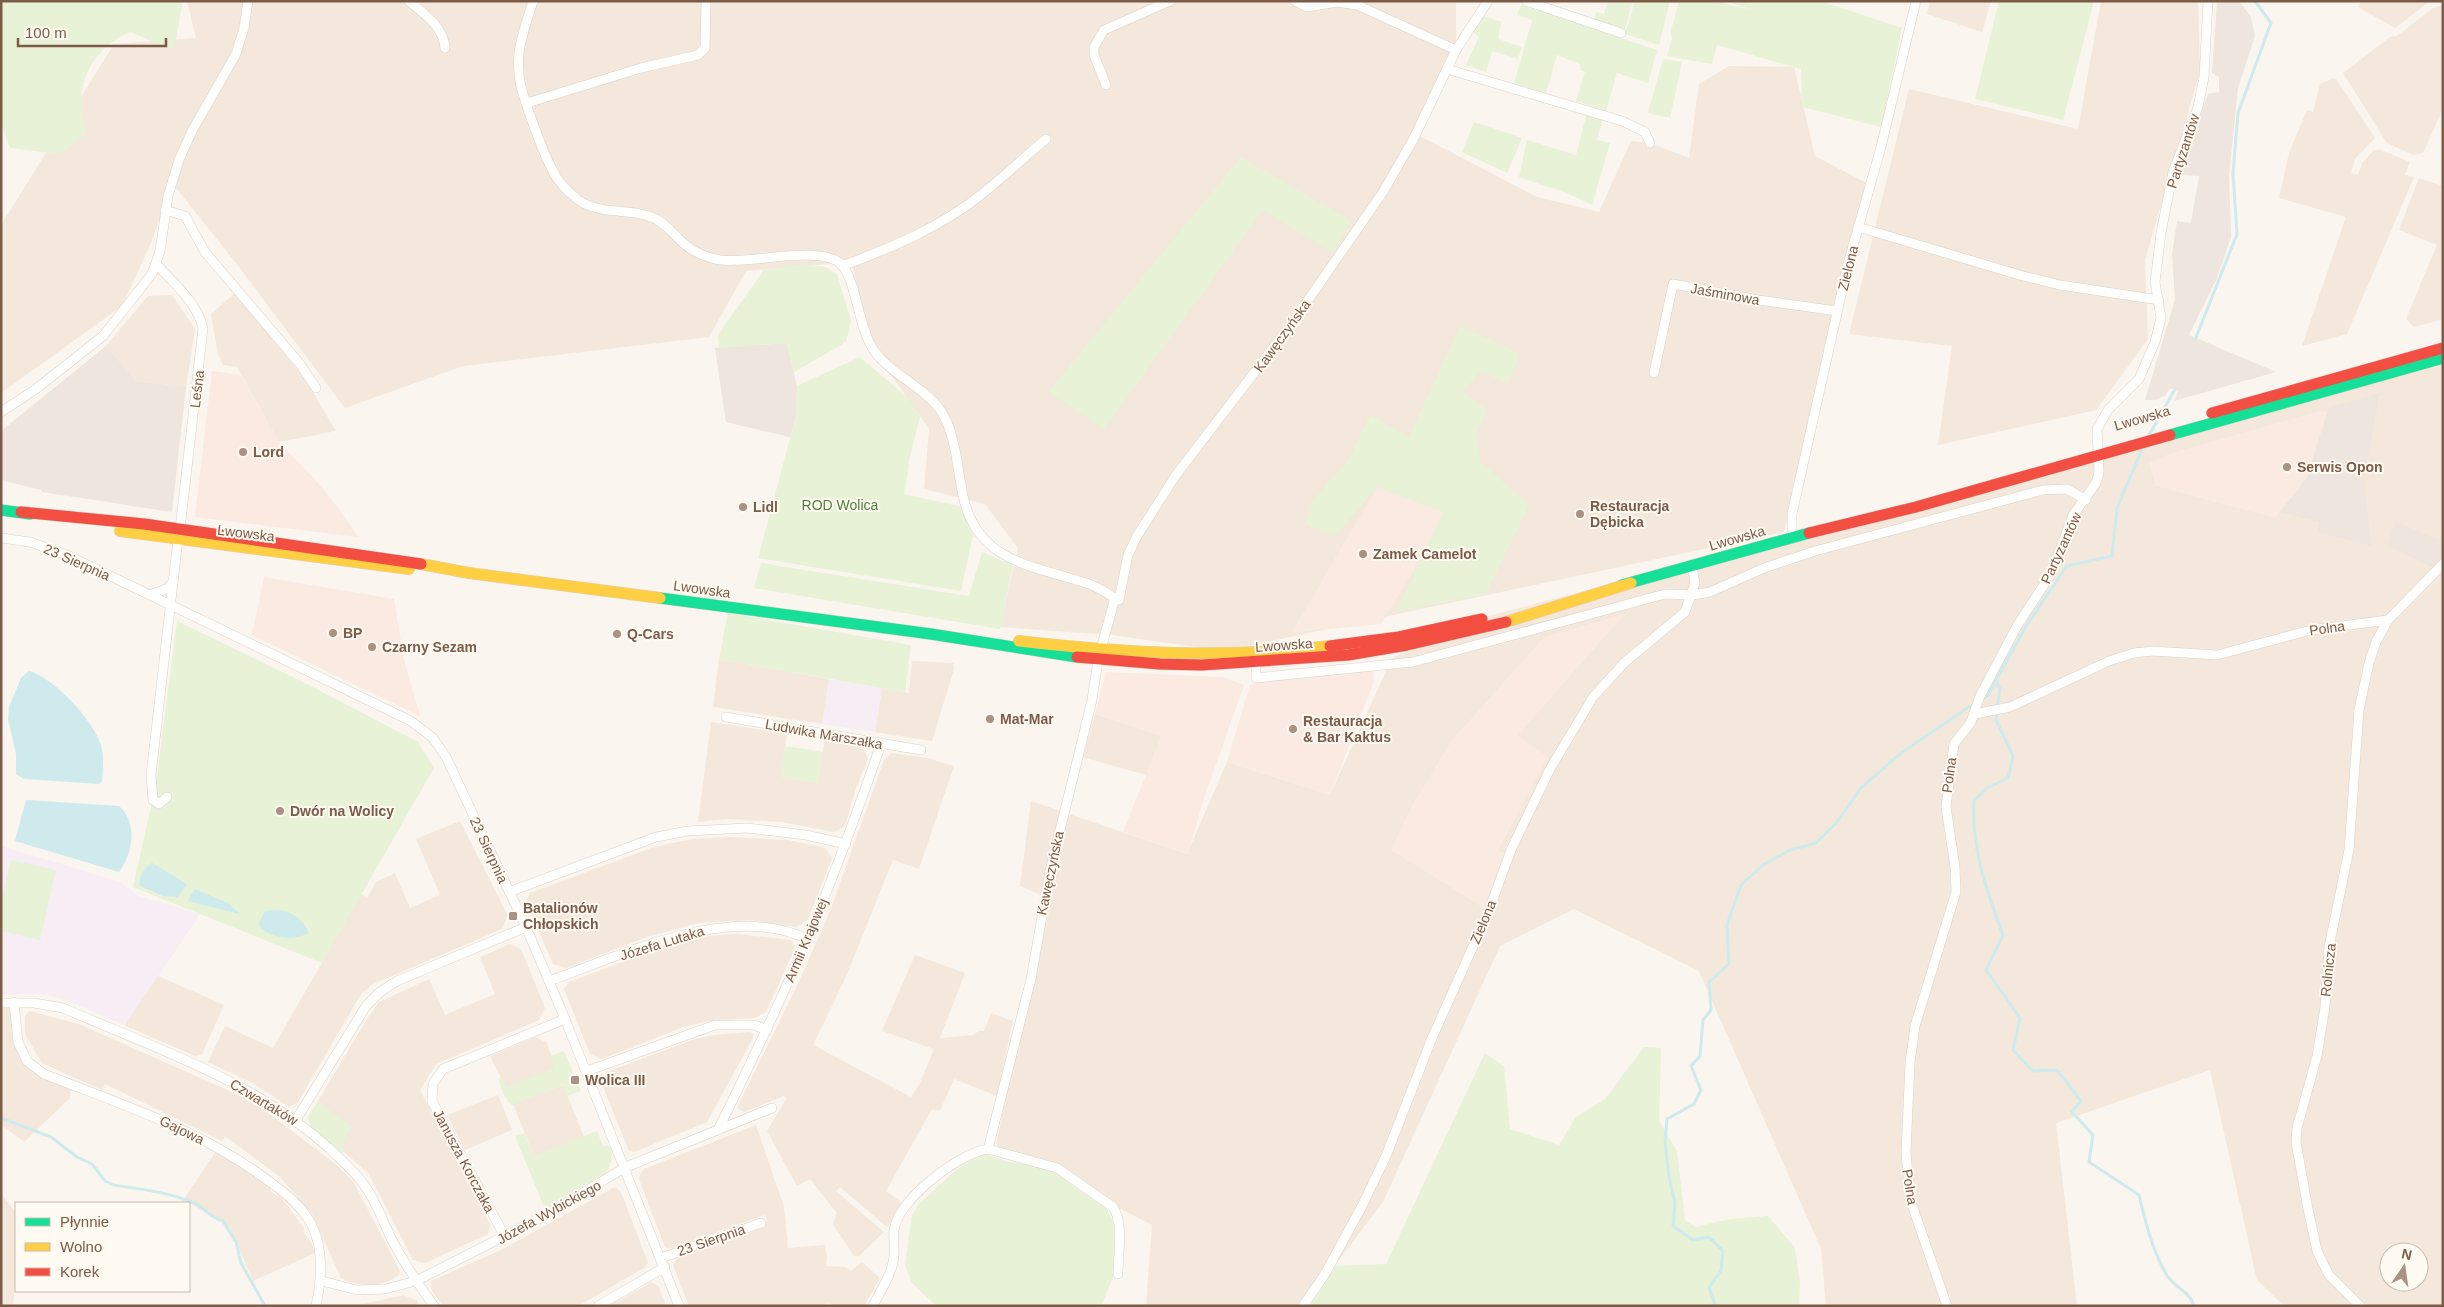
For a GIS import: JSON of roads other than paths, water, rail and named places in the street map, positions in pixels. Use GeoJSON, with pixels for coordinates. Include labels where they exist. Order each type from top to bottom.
{"type":"FeatureCollection","features":[{"type":"Feature","properties":{"kind":"main road","name":"Lwowska"},"geometry":{"type":"LineString","coordinates":[[1100,655],[1145,653],[1233,654],[1341,645],[1463,624],[1631,583],[1852,521],[1916,507],[2098,451],[2145,432],[2443,348]]}},
{"type":"Feature","properties":{"kind":"main road","name":"Lwowska"},"geometry":{"type":"LineString","coordinates":[[2098,451],[2139,444],[2443,358]]}},
{"type":"Feature","properties":{"kind":"main road"},"geometry":{"type":"LineString","coordinates":[[1,500],[59,515]]}},
{"type":"Feature","properties":{"kind":"main road","name":"Lwowska"},"geometry":{"type":"LineString","coordinates":[[1,510],[59,515],[179,534]]}},
{"type":"Feature","properties":{"kind":"main road","name":"Lwowska"},"geometry":{"type":"LineString","coordinates":[[21,512],[95,527],[179,534],[394,558],[469,573],[932,634],[1015,650],[1100,655],[1194,664],[1256,662],[1348,655],[1407,646],[1510,621],[1631,583]]}},
{"type":"Feature","properties":{"kind":"street"},"geometry":{"type":"LineString","coordinates":[[1,412],[36,389],[103,336],[132,302],[157,265],[165,210],[172,182],[186,143],[236,54],[244,28],[248,1]]}},
{"type":"Feature","properties":{"kind":"street"},"geometry":{"type":"LineString","coordinates":[[409,1],[436,25],[444,39],[445,48]]}},
{"type":"Feature","properties":{"kind":"street"},"geometry":{"type":"LineString","coordinates":[[533,1],[519,53],[521,85],[556,177],[568,192],[584,203],[612,212],[645,214],[653,217],[668,227],[695,252],[717,260],[743,261],[808,254],[830,257],[842,266],[848,277],[861,322],[874,351],[934,402],[942,413],[949,428],[964,502],[974,527],[982,539],[999,553],[1092,585],[1117,599]]}},
{"type":"Feature","properties":{"kind":"street"},"geometry":{"type":"LineString","coordinates":[[1106,85],[1094,55],[1094,47],[1104,30],[1170,1]]}},
{"type":"Feature","properties":{"kind":"street"},"geometry":{"type":"LineString","coordinates":[[1295,1],[1307,7],[1337,2],[1358,5],[1456,50]]}},
{"type":"Feature","properties":{"kind":"street","name":"Kawęczyńska"},"geometry":{"type":"LineString","coordinates":[[988,1149],[1034,968],[1048,878],[1092,700],[1100,655],[1128,555],[1136,536],[1176,475],[1290,326],[1383,192],[1413,140],[1456,50],[1488,1]]}},
{"type":"Feature","properties":{"kind":"street"},"geometry":{"type":"LineString","coordinates":[[1526,1],[1621,33]]}},
{"type":"Feature","properties":{"kind":"street","name":"Zielona"},"geometry":{"type":"LineString","coordinates":[[1792,537],[1792,514],[1837,311],[1881,146],[1916,1]]}},
{"type":"Feature","properties":{"kind":"street","name":"Partyzantów"},"geometry":{"type":"LineString","coordinates":[[1975,714],[1979,700],[2016,626],[2051,574],[2073,515],[2086,500],[2096,483],[2097,429],[2103,416],[2135,386],[2147,364],[2161,318],[2156,282],[2161,233],[2173,172],[2198,107],[2204,77],[2208,1]]}},
{"type":"Feature","properties":{"kind":"street"},"geometry":{"type":"LineString","coordinates":[[527,103],[641,68],[698,55],[705,48],[706,2]]}},
{"type":"Feature","properties":{"kind":"street"},"geometry":{"type":"LineString","coordinates":[[1447,69],[1622,121],[1645,132],[1650,143]]}},
{"type":"Feature","properties":{"kind":"street"},"geometry":{"type":"LineString","coordinates":[[842,266],[908,240],[962,208],[982,195],[1046,139]]}},
{"type":"Feature","properties":{"kind":"street"},"geometry":{"type":"LineString","coordinates":[[165,210],[185,216],[205,252],[300,364],[316,388]]}},
{"type":"Feature","properties":{"kind":"street"},"geometry":{"type":"LineString","coordinates":[[1858,227],[2023,276],[2160,300]]}},
{"type":"Feature","properties":{"kind":"street","name":"Leśna"},"geometry":{"type":"LineString","coordinates":[[157,265],[192,305],[198,314],[203,328],[151,775],[153,800],[159,804],[167,797]]}},
{"type":"Feature","properties":{"kind":"street","name":"Jaśminowa"},"geometry":{"type":"LineString","coordinates":[[1654,373],[1674,284],[1758,300],[1837,311]]}},
{"type":"Feature","properties":{"kind":"street"},"geometry":{"type":"LineString","coordinates":[[1256,662],[1256,678],[1413,662],[1664,594],[1693,595],[1710,592],[1764,568],[1815,551],[2029,493],[2066,489],[2086,500]]}},
{"type":"Feature","properties":{"kind":"street","name":"23 Sierpnia"},"geometry":{"type":"LineString","coordinates":[[1,538],[47,547],[150,595],[422,728],[433,738],[446,757],[526,927],[626,1167],[679,1306]]}},
{"type":"Feature","properties":{"kind":"street"},"geometry":{"type":"LineString","coordinates":[[2388,620],[2443,564]]}},
{"type":"Feature","properties":{"kind":"street"},"geometry":{"type":"LineString","coordinates":[[1692,566],[1695,583],[1693,595]]}},
{"type":"Feature","properties":{"kind":"street"},"geometry":{"type":"LineString","coordinates":[[150,595],[168,588],[173,582]]}},
{"type":"Feature","properties":{"kind":"street","name":"Zielona"},"geometry":{"type":"LineString","coordinates":[[1303,1306],[1324,1274],[1362,1206],[1386,1156],[1432,1038],[1488,913],[1511,850],[1550,769],[1593,697],[1624,663],[1685,612],[1693,595]]}},
{"type":"Feature","properties":{"kind":"street","name":"Polna"},"geometry":{"type":"LineString","coordinates":[[1947,1306],[1910,1200],[1906,1157],[1908,1084],[1918,1010],[1956,892],[1955,867],[1946,808],[1954,744],[1975,714],[2004,708],[2109,661],[2134,653],[2153,650],[2216,654],[2311,630],[2388,620]]}},
{"type":"Feature","properties":{"kind":"street","name":"Rolnicza"},"geometry":{"type":"LineString","coordinates":[[2360,1306],[2329,1275],[2317,1251],[2306,1204],[2296,1142],[2297,1128],[2317,1056],[2325,1007],[2329,947],[2349,850],[2359,710],[2368,663],[2376,642],[2388,620]]}},
{"type":"Feature","properties":{"kind":"street","name":"Ludwika Marszałka"},"geometry":{"type":"LineString","coordinates":[[726,717],[921,750]]}},
{"type":"Feature","properties":{"kind":"street","name":"Armii Krajowej"},"geometry":{"type":"LineString","coordinates":[[718,1130],[767,1030],[807,939],[846,844],[881,744]]}},
{"type":"Feature","properties":{"kind":"street"},"geometry":{"type":"LineString","coordinates":[[509,892],[656,837],[688,831],[747,828],[806,834],[846,844]]}},
{"type":"Feature","properties":{"kind":"street"},"geometry":{"type":"LineString","coordinates":[[296,1120],[366,1006],[380,992],[397,981],[526,927]]}},
{"type":"Feature","properties":{"kind":"street","name":"Józefa Lutaka"},"geometry":{"type":"LineString","coordinates":[[549,981],[664,939],[713,928],[764,928],[796,934],[807,939]]}},
{"type":"Feature","properties":{"kind":"street"},"geometry":{"type":"LineString","coordinates":[[1,1003],[14,1002]]}},
{"type":"Feature","properties":{"kind":"street","name":"Czwartaków"},"geometry":{"type":"LineString","coordinates":[[14,1002],[64,1008],[230,1081],[296,1120],[351,1168],[362,1181],[371,1195],[393,1242],[416,1281],[434,1306]]}},
{"type":"Feature","properties":{"kind":"street","name":"Gajowa"},"geometry":{"type":"LineString","coordinates":[[14,1002],[18,1042],[27,1061],[44,1074],[180,1127],[246,1164],[290,1196],[308,1219],[318,1246],[322,1281],[316,1306]]}},
{"type":"Feature","properties":{"kind":"street","name":"Janusza Korczaka"},"geometry":{"type":"LineString","coordinates":[[505,1237],[432,1101],[433,1084],[442,1069],[565,1019]]}},
{"type":"Feature","properties":{"kind":"street"},"geometry":{"type":"LineString","coordinates":[[587,1071],[715,1025],[754,1025],[767,1030]]}},
{"type":"Feature","properties":{"kind":"street","name":"Józefa Wybickiego"},"geometry":{"type":"LineString","coordinates":[[322,1281],[357,1290],[385,1289],[416,1281],[505,1237],[626,1167],[772,1108]]}},
{"type":"Feature","properties":{"kind":"street"},"geometry":{"type":"LineString","coordinates":[[873,1306],[892,1267],[895,1226],[902,1210],[940,1174],[965,1157],[988,1149],[1057,1168],[1113,1207],[1118,1214],[1119,1223],[1118,1274]]}},
{"type":"Feature","properties":{"kind":"street","name":"23 Sierpnia"},"geometry":{"type":"LineString","coordinates":[[660,1258],[761,1223]]}},
{"type":"Feature","properties":{"kind":"street"},"geometry":{"type":"LineString","coordinates":[[598,1306],[665,1267]]}},
{"type":"Feature","properties":{"kind":"water"},"geometry":{"type":"Polygon","coordinates":[[[29,671],[49,682],[71,701],[97,735],[102,749],[103,763],[102,781],[99,784],[24,779],[16,774],[16,754],[8,719],[9,707],[21,678],[29,671]]]}},
{"type":"Feature","properties":{"kind":"water"},"geometry":{"type":"Polygon","coordinates":[[[26,800],[119,806],[129,821],[131,838],[128,856],[119,872],[15,841],[26,800]]]}},
{"type":"Feature","properties":{"kind":"water"},"geometry":{"type":"Polygon","coordinates":[[[152,863],[187,884],[178,897],[163,896],[140,886],[142,873],[152,863]]]}},
{"type":"Feature","properties":{"kind":"water"},"geometry":{"type":"Polygon","coordinates":[[[195,889],[228,903],[240,914],[191,902],[188,900],[195,889]]]}},
{"type":"Feature","properties":{"kind":"water"},"geometry":{"type":"Polygon","coordinates":[[[280,910],[298,918],[309,933],[303,936],[285,938],[261,929],[259,923],[265,911],[280,910]]]}},
{"type":"Feature","properties":{"kind":"waterway"},"geometry":{"type":"LineString","coordinates":[[2195,340],[2237,234],[2233,173],[2238,113],[2271,23],[2255,1]]}},
{"type":"Feature","properties":{"kind":"waterway"},"geometry":{"type":"LineString","coordinates":[[2148,437],[2174,391]]}},
{"type":"Feature","properties":{"kind":"waterway"},"geometry":{"type":"LineString","coordinates":[[1983,698],[1988,695],[2026,626],[2067,566],[2112,556],[2117,508],[2143,447]]}},
{"type":"Feature","properties":{"kind":"waterway"},"geometry":{"type":"LineString","coordinates":[[1996,681],[2000,689],[1996,720],[2013,756],[2008,778],[1987,788],[1974,801],[1975,836],[1981,869],[2003,935],[1986,970],[2020,1018],[2013,1050],[2033,1071],[2057,1070],[2081,1101],[2072,1112],[2093,1135],[2089,1162],[2139,1195],[2150,1237],[2162,1267],[2171,1281],[2189,1297],[2194,1306]]}},
{"type":"Feature","properties":{"kind":"waterway"},"geometry":{"type":"LineString","coordinates":[[1713,1306],[1715,1304],[1709,1288],[1721,1270],[1723,1251],[1709,1237],[1693,1240],[1673,1226],[1675,1202],[1669,1178],[1665,1142],[1667,1119],[1694,1104],[1701,1090],[1691,1066],[1700,1056],[1703,1020],[1711,1010],[1709,982],[1729,964],[1727,925],[1741,885],[1763,865],[1790,850],[1816,843],[1837,822],[1861,788],[1901,753],[1975,703]]}},
{"type":"Feature","properties":{"kind":"waterway"},"geometry":{"type":"LineString","coordinates":[[1,1118],[51,1137],[77,1157],[92,1164],[105,1181],[113,1185],[154,1191],[184,1199],[198,1205],[213,1217],[223,1221],[236,1242],[241,1263],[265,1306]]}},
{"type":"Feature","properties":{"kind":"place","name":"Lord"},"geometry":{"type":"Point","coordinates":[243,452]}},
{"type":"Feature","properties":{"kind":"place","name":"Serwis Opon"},"geometry":{"type":"Point","coordinates":[2287,467]}},
{"type":"Feature","properties":{"kind":"place","name":"Lidl"},"geometry":{"type":"Point","coordinates":[743,507]}},
{"type":"Feature","properties":{"kind":"place","name":"Restauracja Dębicka"},"geometry":{"type":"Point","coordinates":[1580,514]}},
{"type":"Feature","properties":{"kind":"place","name":"Zamek Camelot"},"geometry":{"type":"Point","coordinates":[1363,554]}},
{"type":"Feature","properties":{"kind":"place","name":"BP"},"geometry":{"type":"Point","coordinates":[333,633]}},
{"type":"Feature","properties":{"kind":"place","name":"Q-Cars"},"geometry":{"type":"Point","coordinates":[617,634]}},
{"type":"Feature","properties":{"kind":"place","name":"Czarny Sezam"},"geometry":{"type":"Point","coordinates":[372,647]}},
{"type":"Feature","properties":{"kind":"place","name":"Mat-Mar"},"geometry":{"type":"Point","coordinates":[990,719]}},
{"type":"Feature","properties":{"kind":"place","name":"Restauracja & Bar Kaktus"},"geometry":{"type":"Point","coordinates":[1293,729]}},
{"type":"Feature","properties":{"kind":"place","name":"Dwór na Wolicy"},"geometry":{"type":"Point","coordinates":[280,811]}},
{"type":"Feature","properties":{"kind":"place","name":"Batalionów Chłopskich"},"geometry":{"type":"Point","coordinates":[513,916]}},
{"type":"Feature","properties":{"kind":"place","name":"Wolica III"},"geometry":{"type":"Point","coordinates":[575,1080]}},
{"type":"Feature","properties":{"kind":"park label","name":"ROD Wolica"},"geometry":{"type":"Point","coordinates":[840,505]}}]}
